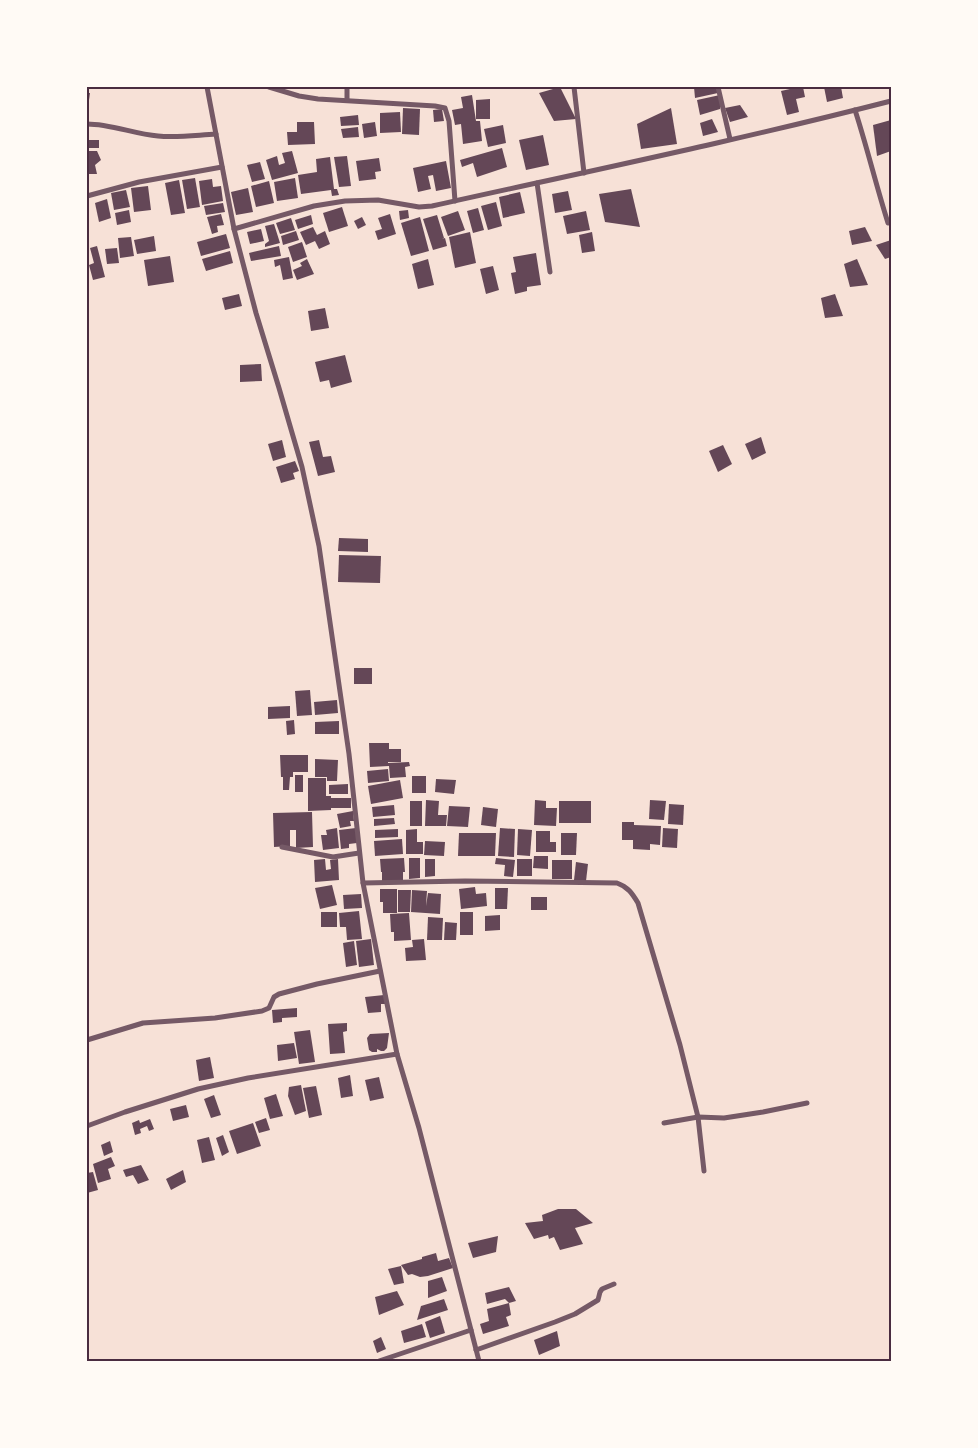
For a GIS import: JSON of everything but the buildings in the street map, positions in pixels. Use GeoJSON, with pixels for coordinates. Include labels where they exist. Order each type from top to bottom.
{"type":"FeatureCollection","features":[{"type":"Feature","properties":{"kind":"street"},"geometry":{"type":"LineString","coordinates":[[207,87],[234,229],[256,313],[302,467],[319,546],[348,754],[363,883],[397,1054],[419,1128],[479,1361]]}},
{"type":"Feature","properties":{"kind":"street"},"geometry":{"type":"LineString","coordinates":[[269,87],[299,96],[445,108],[449,121],[455,201]]}},
{"type":"Feature","properties":{"kind":"street"},"geometry":{"type":"LineString","coordinates":[[347,87],[347,100]]}},
{"type":"Feature","properties":{"kind":"street"},"geometry":{"type":"LineString","coordinates":[[574,87],[584,173]]}},
{"type":"Feature","properties":{"kind":"street"},"geometry":{"type":"LineString","coordinates":[[718,87],[730,140]]}},
{"type":"Feature","properties":{"kind":"street"},"geometry":{"type":"LineString","coordinates":[[234,229],[314,206],[345,201],[378,200],[419,207],[455,201],[730,140],[891,101]]}},
{"type":"Feature","properties":{"kind":"street"},"geometry":{"type":"LineString","coordinates":[[855,110],[888,223]]}},
{"type":"Feature","properties":{"kind":"street"},"geometry":{"type":"LineString","coordinates":[[87,124],[111,126],[160,137],[216,134]]}},
{"type":"Feature","properties":{"kind":"street"},"geometry":{"type":"LineString","coordinates":[[87,196],[140,182],[222,167]]}},
{"type":"Feature","properties":{"kind":"street"},"geometry":{"type":"LineString","coordinates":[[537,183],[550,272]]}},
{"type":"Feature","properties":{"kind":"street"},"geometry":{"type":"LineString","coordinates":[[282,847],[333,857],[359,853]]}},
{"type":"Feature","properties":{"kind":"street"},"geometry":{"type":"LineString","coordinates":[[363,883],[465,881],[617,883],[632,892],[638,903],[680,1045],[698,1117],[704,1171]]}},
{"type":"Feature","properties":{"kind":"street"},"geometry":{"type":"LineString","coordinates":[[87,1040],[143,1023],[215,1018],[262,1011],[269,1008],[274,997],[279,994],[380,971]]}},
{"type":"Feature","properties":{"kind":"street"},"geometry":{"type":"LineString","coordinates":[[87,1126],[198,1089],[248,1078],[397,1054]]}},
{"type":"Feature","properties":{"kind":"street"},"geometry":{"type":"LineString","coordinates":[[664,1123],[698,1117],[724,1118],[807,1103]]}},
{"type":"Feature","properties":{"kind":"street"},"geometry":{"type":"LineString","coordinates":[[476,1350],[575,1314],[598,1300],[602,1289],[614,1284]]}},
{"type":"Feature","properties":{"kind":"street"},"geometry":{"type":"LineString","coordinates":[[379,1361],[471,1330]]}}]}
